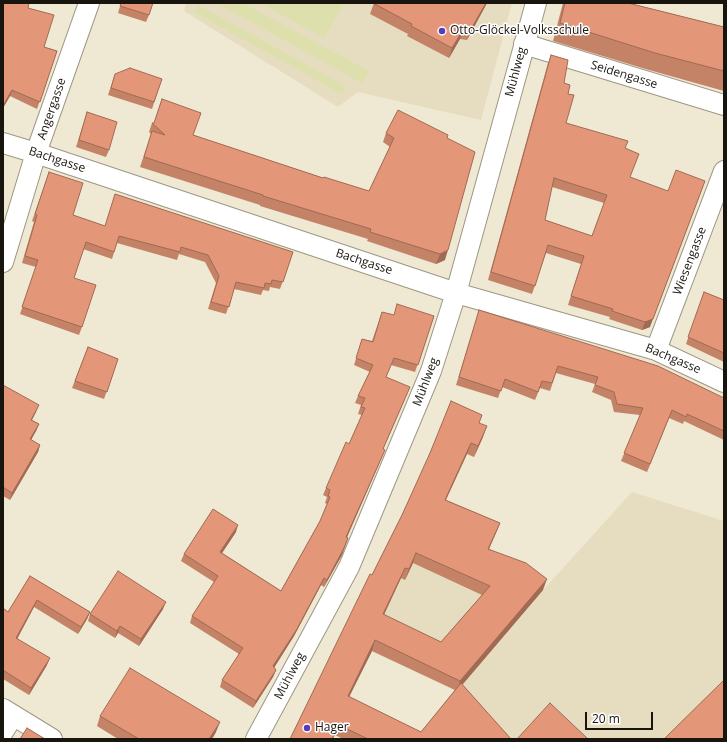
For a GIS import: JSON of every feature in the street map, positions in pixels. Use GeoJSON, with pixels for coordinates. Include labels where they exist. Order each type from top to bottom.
{"type":"FeatureCollection","features":[{"type":"Feature","properties":{"kind":"street","name":"Angergasse"},"geometry":{"type":"LineString","coordinates":[[3,262],[36,153],[89,3]]}},
{"type":"Feature","properties":{"kind":"street","name":"Mühlweg"},"geometry":{"type":"LineString","coordinates":[[256,739],[349,567],[431,371],[456,292],[536,3]]}},
{"type":"Feature","properties":{"kind":"street","name":"Seidengasse"},"geometry":{"type":"LineString","coordinates":[[524,44],[724,105]]}},
{"type":"Feature","properties":{"kind":"street","name":"Bachgasse"},"geometry":{"type":"LineString","coordinates":[[3,143],[456,292],[656,350],[724,382]]}},
{"type":"Feature","properties":{"kind":"street","name":"Wiesengasse"},"geometry":{"type":"LineString","coordinates":[[656,350],[724,171]]}},
{"type":"Feature","properties":{"kind":"street"},"geometry":{"type":"LineString","coordinates":[[6,719],[52,739]]}},
{"type":"Feature","properties":{"kind":"shaded area"},"geometry":{"type":"Polygon","coordinates":[[[186,3],[512,3],[481,120],[358,92],[338,107],[184,11],[186,3]]]}},
{"type":"Feature","properties":{"kind":"shaded area"},"geometry":{"type":"Polygon","coordinates":[[[632,492],[724,521],[724,739],[418,739],[456,691],[341,637],[398,526],[543,590],[632,492]]]}},
{"type":"Feature","properties":{"kind":"green space"},"geometry":{"type":"Polygon","coordinates":[[[216,3],[243,3],[369,71],[362,83],[216,3]]]}},
{"type":"Feature","properties":{"kind":"green space"},"geometry":{"type":"Polygon","coordinates":[[[260,3],[344,3],[324,38],[260,3]]]}},
{"type":"Feature","properties":{"kind":"green space"},"geometry":{"type":"Polygon","coordinates":[[[198,5],[346,86],[342,94],[194,12],[198,5]]]}},
{"type":"Feature","properties":{"kind":"building"},"geometry":{"type":"Polygon","coordinates":[[[3,3],[29,3],[28,8],[54,15],[44,47],[57,51],[40,102],[12,90],[3,104],[3,3]]]}},
{"type":"Feature","properties":{"kind":"building"},"geometry":{"type":"Polygon","coordinates":[[[121,3],[153,3],[149,15],[120,6],[121,3]]]}},
{"type":"Feature","properties":{"kind":"building","name":"Otto-Glöckel-Volksschule"},"geometry":{"type":"Polygon","coordinates":[[[373,3],[486,3],[471,29],[464,28],[452,48],[373,3]]]}},
{"type":"Feature","properties":{"kind":"building"},"geometry":{"type":"Polygon","coordinates":[[[565,3],[628,3],[724,27],[724,71],[655,53],[560,23],[565,3]]]}},
{"type":"Feature","properties":{"kind":"building"},"geometry":{"type":"Polygon","coordinates":[[[551,55],[568,60],[564,83],[570,85],[568,94],[574,95],[566,123],[628,141],[625,148],[639,154],[630,177],[668,191],[676,170],[705,181],[653,319],[645,322],[612,311],[613,309],[571,296],[584,256],[548,245],[535,286],[491,272],[551,55]],[[554,178],[545,220],[592,236],[607,195],[554,178]]]}},
{"type":"Feature","properties":{"kind":"building"},"geometry":{"type":"Polygon","coordinates":[[[130,68],[162,79],[154,102],[111,88],[115,74],[130,68]]]}},
{"type":"Feature","properties":{"kind":"building"},"geometry":{"type":"Polygon","coordinates":[[[162,99],[201,113],[193,135],[323,178],[324,177],[369,191],[394,138],[386,133],[398,110],[448,135],[447,138],[475,152],[448,250],[440,254],[370,232],[371,229],[144,157],[152,131],[165,135],[152,123],[154,123],[162,99]]]}},
{"type":"Feature","properties":{"kind":"building"},"geometry":{"type":"Polygon","coordinates":[[[87,112],[117,122],[109,150],[79,140],[87,112]]]}},
{"type":"Feature","properties":{"kind":"building"},"geometry":{"type":"Polygon","coordinates":[[[49,172],[83,183],[73,215],[105,226],[115,194],[293,252],[283,282],[272,280],[271,284],[265,283],[264,288],[236,282],[229,307],[211,302],[219,276],[208,255],[181,247],[180,252],[119,236],[114,252],[86,242],[74,278],[96,285],[82,327],[22,307],[38,260],[25,256],[37,215],[35,214],[49,172]]]}},
{"type":"Feature","properties":{"kind":"building"},"geometry":{"type":"Polygon","coordinates":[[[704,292],[724,300],[724,353],[688,337],[704,292]]]}},
{"type":"Feature","properties":{"kind":"building"},"geometry":{"type":"Polygon","coordinates":[[[397,304],[434,316],[418,365],[394,358],[386,377],[410,387],[383,449],[385,450],[346,537],[348,538],[344,548],[327,580],[324,578],[297,629],[273,666],[276,670],[256,701],[222,680],[243,648],[192,616],[218,576],[184,554],[213,509],[238,525],[220,552],[281,591],[320,521],[330,497],[328,496],[330,490],[326,488],[346,442],[349,444],[365,408],[361,407],[365,398],[358,396],[373,365],[356,358],[362,339],[373,342],[382,312],[394,315],[397,304]]]}},
{"type":"Feature","properties":{"kind":"building"},"geometry":{"type":"Polygon","coordinates":[[[479,310],[658,366],[724,398],[724,431],[687,414],[686,417],[672,410],[650,464],[624,453],[643,408],[617,404],[614,392],[595,385],[598,377],[558,366],[552,383],[542,381],[538,392],[505,379],[501,391],[459,377],[479,310]]]}},
{"type":"Feature","properties":{"kind":"building"},"geometry":{"type":"Polygon","coordinates":[[[88,347],[118,359],[107,392],[75,381],[88,347]]]}},
{"type":"Feature","properties":{"kind":"building"},"geometry":{"type":"Polygon","coordinates":[[[3,385],[39,405],[31,420],[39,424],[30,439],[40,445],[12,493],[3,487],[3,385]]]}},
{"type":"Feature","properties":{"kind":"building"},"geometry":{"type":"Polygon","coordinates":[[[451,401],[482,415],[479,423],[487,426],[478,446],[471,443],[445,500],[500,523],[488,549],[526,563],[547,579],[460,681],[375,640],[348,696],[421,732],[461,683],[511,739],[368,739],[339,725],[332,739],[290,739],[370,574],[372,575],[402,515],[430,453],[451,401]],[[416,553],[409,569],[405,568],[383,614],[441,642],[490,586],[416,553]]]}},
{"type":"Feature","properties":{"kind":"building"},"geometry":{"type":"Polygon","coordinates":[[[118,571],[166,602],[141,639],[120,626],[117,631],[90,614],[118,571]]]}},
{"type":"Feature","properties":{"kind":"building"},"geometry":{"type":"Polygon","coordinates":[[[30,576],[90,612],[81,627],[37,600],[16,638],[50,658],[31,688],[3,670],[3,608],[8,612],[30,576]]]}},
{"type":"Feature","properties":{"kind":"building"},"geometry":{"type":"Polygon","coordinates":[[[130,668],[220,722],[209,739],[139,739],[100,716],[130,668]]]}},
{"type":"Feature","properties":{"kind":"building"},"geometry":{"type":"Polygon","coordinates":[[[724,680],[724,739],[664,739],[724,680]]]}},
{"type":"Feature","properties":{"kind":"building"},"geometry":{"type":"Polygon","coordinates":[[[550,703],[588,739],[517,739],[550,703]]]}},
{"type":"Feature","properties":{"kind":"building"},"geometry":{"type":"Polygon","coordinates":[[[27,728],[45,739],[20,739],[27,728]]]}},
{"type":"Feature","properties":{"kind":"place","name":"Otto-Glöckel-Volksschule"},"geometry":{"type":"Point","coordinates":[442,31]}},
{"type":"Feature","properties":{"kind":"place","name":"Hager"},"geometry":{"type":"Point","coordinates":[307,728]}}]}
